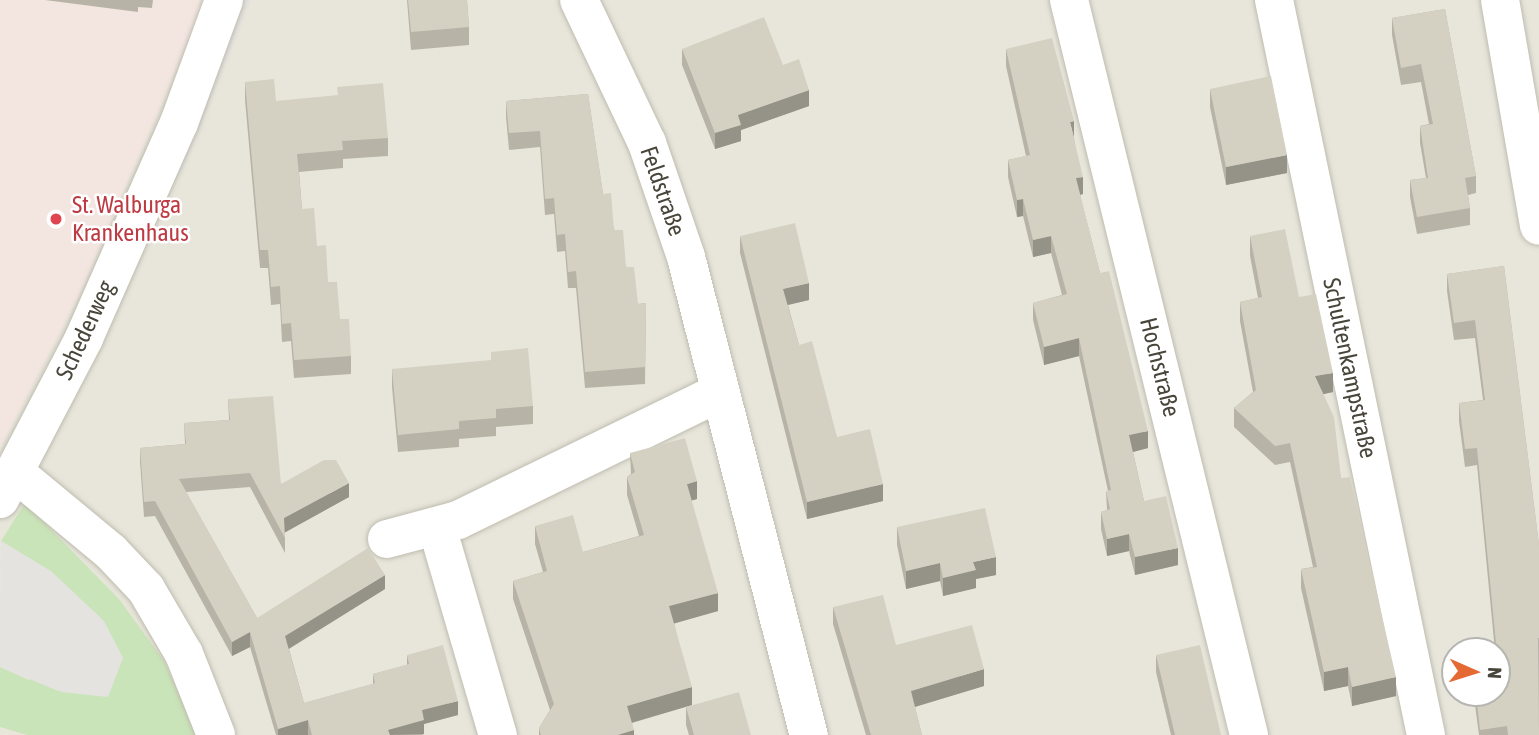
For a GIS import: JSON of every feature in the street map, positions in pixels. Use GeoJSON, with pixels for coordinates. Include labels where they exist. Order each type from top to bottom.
{"type":"FeatureCollection","features":[{"type":"Feature","properties":{"kind":"street","name":"Schederweg"},"geometry":{"type":"LineString","coordinates":[[8,487],[84,338],[174,134],[224,0]]}},
{"type":"Feature","properties":{"kind":"street","name":"Feldstraße"},"geometry":{"type":"LineString","coordinates":[[579,0],[629,100],[664,186],[721,392],[809,735]]}},
{"type":"Feature","properties":{"kind":"street","name":"Hochstraße"},"geometry":{"type":"LineString","coordinates":[[1069,0],[1250,735]]}},
{"type":"Feature","properties":{"kind":"street","name":"Schultenkampstraße"},"geometry":{"type":"LineString","coordinates":[[1274,0],[1426,735]]}},
{"type":"Feature","properties":{"kind":"street"},"geometry":{"type":"LineString","coordinates":[[1500,0],[1539,226]]}},
{"type":"Feature","properties":{"kind":"street"},"geometry":{"type":"LineString","coordinates":[[387,539],[437,527],[721,392]]}},
{"type":"Feature","properties":{"kind":"street"},"geometry":{"type":"LineString","coordinates":[[8,487],[111,552],[146,589],[184,654],[216,735]]}},
{"type":"Feature","properties":{"kind":"street"},"geometry":{"type":"LineString","coordinates":[[437,527],[498,735]]}},
{"type":"Feature","properties":{"kind":"shaded area"},"geometry":{"type":"Polygon","coordinates":[[[0,0],[1539,0],[1539,735],[0,735],[0,0]]]}},
{"type":"Feature","properties":{"kind":"shaded area","name":"St. Walburga Krankenhaus"},"geometry":{"type":"Polygon","coordinates":[[[0,0],[206,0],[78,297],[0,448],[0,0]]]}},
{"type":"Feature","properties":{"kind":"shaded area"},"geometry":{"type":"Polygon","coordinates":[[[239,0],[251,0],[181,175],[172,171],[239,0]]]}},
{"type":"Feature","properties":{"kind":"shaded area"},"geometry":{"type":"Polygon","coordinates":[[[1,541],[52,572],[104,621],[123,658],[108,697],[61,692],[0,667],[1,541]]]}},
{"type":"Feature","properties":{"kind":"green space"},"geometry":{"type":"Polygon","coordinates":[[[25,503],[119,599],[164,661],[198,735],[27,735],[0,727],[0,667],[29,680],[52,572],[1,541],[25,503]]]}},
{"type":"Feature","properties":{"kind":"building"},"geometry":{"type":"Polygon","coordinates":[[[408,0],[467,0],[469,27],[411,32],[408,0]]]}},
{"type":"Feature","properties":{"kind":"building"},"geometry":{"type":"Polygon","coordinates":[[[1445,9],[1476,176],[1465,178],[1470,208],[1417,217],[1410,180],[1428,178],[1420,126],[1433,124],[1421,64],[1401,68],[1392,18],[1445,9]]]}},
{"type":"Feature","properties":{"kind":"building"},"geometry":{"type":"Polygon","coordinates":[[[764,17],[783,65],[799,59],[809,90],[738,115],[741,125],[715,133],[682,49],[764,17]]]}},
{"type":"Feature","properties":{"kind":"building"},"geometry":{"type":"Polygon","coordinates":[[[1052,38],[1074,121],[1070,122],[1083,177],[1076,178],[1100,273],[1109,271],[1148,431],[1129,435],[1144,501],[1166,496],[1178,548],[1135,557],[1129,534],[1107,539],[1101,512],[1110,509],[1106,491],[1111,490],[1079,338],[1044,347],[1033,303],[1067,294],[1051,236],[1033,240],[1023,199],[1017,200],[1008,160],[1030,155],[1006,49],[1052,38]]]}},
{"type":"Feature","properties":{"kind":"building"},"geometry":{"type":"Polygon","coordinates":[[[1271,76],[1287,155],[1226,167],[1210,89],[1271,76]]]}},
{"type":"Feature","properties":{"kind":"building"},"geometry":{"type":"Polygon","coordinates":[[[274,79],[276,101],[338,95],[337,87],[383,83],[388,138],[342,141],[343,150],[297,154],[302,209],[314,208],[317,246],[326,245],[328,282],[337,282],[340,319],[349,319],[351,356],[294,360],[291,323],[282,324],[280,286],[271,287],[268,250],[260,250],[245,82],[274,79]]]}},
{"type":"Feature","properties":{"kind":"building"},"geometry":{"type":"Polygon","coordinates":[[[588,94],[603,194],[611,193],[614,230],[623,230],[626,267],[634,267],[638,304],[646,303],[645,367],[585,372],[576,271],[568,272],[565,234],[557,235],[554,198],[545,199],[540,131],[509,133],[506,101],[588,94]]]}},
{"type":"Feature","properties":{"kind":"building"},"geometry":{"type":"Polygon","coordinates":[[[795,223],[809,283],[783,289],[799,345],[812,341],[837,437],[870,429],[883,484],[807,502],[740,236],[795,223]]]}},
{"type":"Feature","properties":{"kind":"building"},"geometry":{"type":"Polygon","coordinates":[[[1285,229],[1299,297],[1316,294],[1333,373],[1315,376],[1334,417],[1341,478],[1350,477],[1396,677],[1352,687],[1348,667],[1324,672],[1301,569],[1317,567],[1290,443],[1275,446],[1234,408],[1256,390],[1240,302],[1262,297],[1250,236],[1285,229]]]}},
{"type":"Feature","properties":{"kind":"building"},"geometry":{"type":"Polygon","coordinates":[[[1504,266],[1539,545],[1539,735],[1508,735],[1507,726],[1480,730],[1478,707],[1511,707],[1511,637],[1495,637],[1477,448],[1465,449],[1459,403],[1485,400],[1475,320],[1454,323],[1447,274],[1504,266]]]}},
{"type":"Feature","properties":{"kind":"building"},"geometry":{"type":"Polygon","coordinates":[[[528,348],[533,406],[496,409],[496,418],[459,421],[459,429],[398,435],[392,369],[491,360],[491,352],[528,348]]]}},
{"type":"Feature","properties":{"kind":"building"},"geometry":{"type":"Polygon","coordinates":[[[273,396],[281,484],[324,460],[336,460],[349,483],[284,518],[285,538],[250,473],[179,479],[257,618],[368,548],[385,575],[285,636],[304,703],[375,683],[373,674],[409,664],[407,655],[443,645],[458,701],[422,710],[424,720],[388,730],[390,735],[312,735],[308,720],[278,729],[250,632],[232,642],[155,501],[144,502],[140,448],[186,444],[184,423],[230,420],[228,399],[273,396]]]}},
{"type":"Feature","properties":{"kind":"building"},"geometry":{"type":"Polygon","coordinates":[[[685,438],[697,481],[687,484],[718,593],[669,606],[692,687],[627,706],[634,730],[618,735],[541,735],[539,728],[554,704],[513,581],[547,571],[535,526],[573,515],[583,552],[644,535],[627,477],[635,472],[630,453],[685,438]]]}},
{"type":"Feature","properties":{"kind":"building"},"geometry":{"type":"Polygon","coordinates":[[[985,508],[996,557],[973,562],[976,570],[943,578],[940,563],[906,571],[897,527],[985,508]]]}},
{"type":"Feature","properties":{"kind":"building"},"geometry":{"type":"Polygon","coordinates":[[[883,595],[896,645],[972,625],[984,669],[911,691],[922,735],[871,735],[833,607],[883,595]]]}},
{"type":"Feature","properties":{"kind":"building"},"geometry":{"type":"Polygon","coordinates":[[[1200,645],[1221,735],[1175,735],[1156,655],[1200,645]]]}},
{"type":"Feature","properties":{"kind":"building"},"geometry":{"type":"Polygon","coordinates":[[[739,692],[751,735],[694,735],[686,707],[739,692]]]}},
{"type":"Feature","properties":{"kind":"place","name":"St. Walburga Krankenhaus"},"geometry":{"type":"Point","coordinates":[56,219]}}]}
